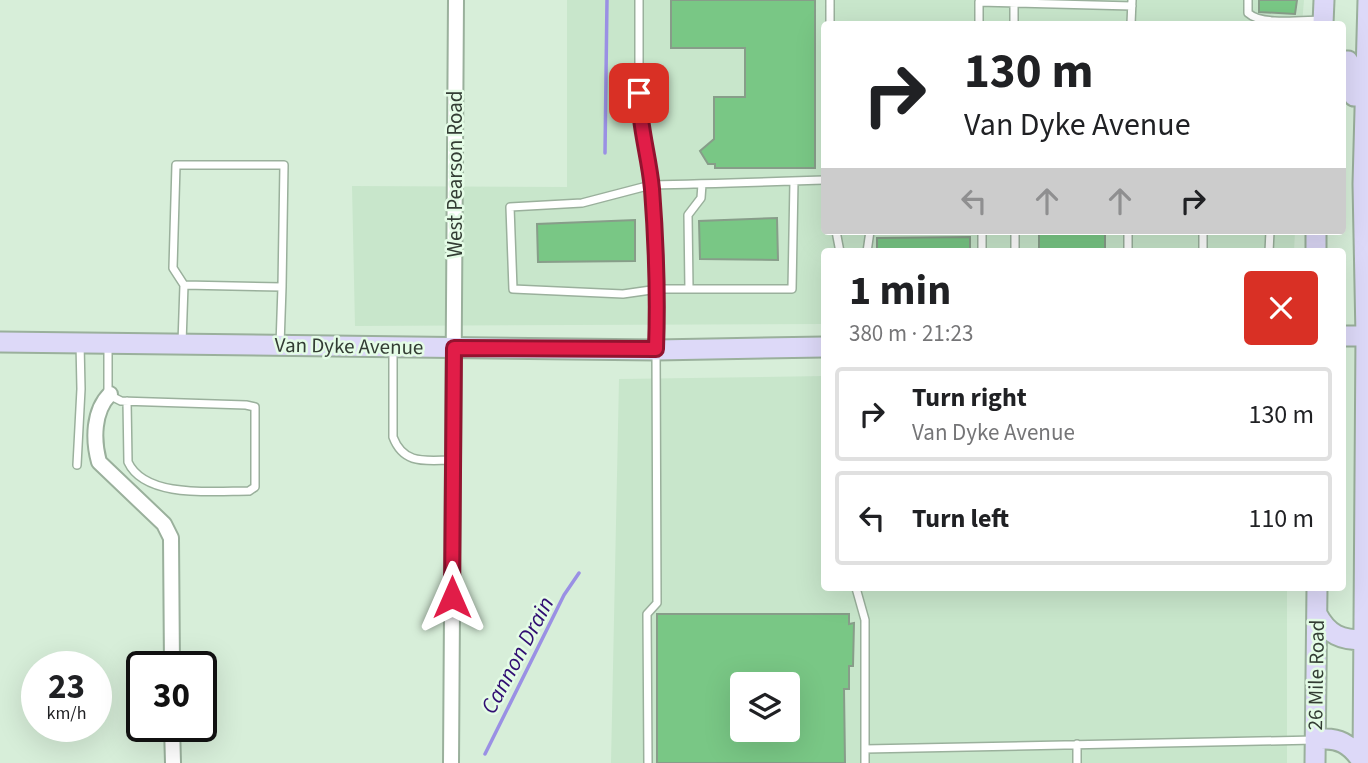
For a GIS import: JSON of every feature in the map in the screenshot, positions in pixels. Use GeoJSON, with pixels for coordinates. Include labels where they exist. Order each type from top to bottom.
{"type":"FeatureCollection","features":[{"type":"Feature","properties":{"kind":"main road"},"geometry":{"type":"LineString","coordinates":[[1363,763],[1367,424],[1364,230],[1368,0]]}},
{"type":"Feature","properties":{"kind":"main road"},"geometry":{"type":"LineString","coordinates":[[1346,61],[1354,72],[1352,209],[1364,230]]}},
{"type":"Feature","properties":{"kind":"main road"},"geometry":{"type":"LineString","coordinates":[[1346,336],[1367,336]]}},
{"type":"Feature","properties":{"kind":"main road","name":"Van Dyke Avenue"},"geometry":{"type":"LineString","coordinates":[[0,342],[454,348],[821,347]]}},
{"type":"Feature","properties":{"kind":"main road","name":"26 Mile Road"},"geometry":{"type":"LineString","coordinates":[[1315,763],[1317,591]]}},
{"type":"Feature","properties":{"kind":"main road"},"geometry":{"type":"LineString","coordinates":[[1317,614],[1323,626],[1335,636],[1366,640]]}},
{"type":"Feature","properties":{"kind":"main road"},"geometry":{"type":"LineString","coordinates":[[1315,740],[1340,740],[1356,752],[1363,763]]}},
{"type":"Feature","properties":{"kind":"street","name":"West Pearson Road"},"geometry":{"type":"LineString","coordinates":[[451,763],[456,0]]}},
{"type":"Feature","properties":{"kind":"street"},"geometry":{"type":"LineString","coordinates":[[110,394],[103,401],[98,415],[96,450],[100,462],[111,476],[164,524],[171,538],[172,651]]}},
{"type":"Feature","properties":{"kind":"street"},"geometry":{"type":"LineString","coordinates":[[173,742],[173,763]]}},
{"type":"Feature","properties":{"kind":"lane"},"geometry":{"type":"LineString","coordinates":[[639,0],[639,116],[652,185],[658,289],[657,603],[647,614],[648,763]]}},
{"type":"Feature","properties":{"kind":"lane"},"geometry":{"type":"LineString","coordinates":[[830,0],[830,21]]}},
{"type":"Feature","properties":{"kind":"lane"},"geometry":{"type":"LineString","coordinates":[[1248,0],[1248,13],[1254,18],[1266,21],[1323,15]]}},
{"type":"Feature","properties":{"kind":"lane"},"geometry":{"type":"LineString","coordinates":[[979,21],[979,2],[1132,3],[1131,21]]}},
{"type":"Feature","properties":{"kind":"lane"},"geometry":{"type":"LineString","coordinates":[[1014,2],[1014,21]]}},
{"type":"Feature","properties":{"kind":"lane"},"geometry":{"type":"LineString","coordinates":[[182,344],[184,285],[173,268],[176,165],[284,166],[280,345]]}},
{"type":"Feature","properties":{"kind":"lane"},"geometry":{"type":"LineString","coordinates":[[794,181],[792,289],[658,289],[623,294],[513,289],[510,207],[582,203],[652,185],[821,180]]}},
{"type":"Feature","properties":{"kind":"lane"},"geometry":{"type":"LineString","coordinates":[[689,289],[688,215],[701,198],[702,184]]}},
{"type":"Feature","properties":{"kind":"lane"},"geometry":{"type":"LineString","coordinates":[[184,285],[282,286]]}},
{"type":"Feature","properties":{"kind":"lane"},"geometry":{"type":"LineString","coordinates":[[77,465],[81,389],[80,343]]}},
{"type":"Feature","properties":{"kind":"lane"},"geometry":{"type":"LineString","coordinates":[[108,343],[108,391],[116,399],[256,407],[255,487],[249,491],[181,491],[147,480],[128,462],[127,401]]}},
{"type":"Feature","properties":{"kind":"lane"},"geometry":{"type":"LineString","coordinates":[[393,347],[393,437],[397,448],[403,455],[411,458],[453,460]]}},
{"type":"Feature","properties":{"kind":"lane"},"geometry":{"type":"LineString","coordinates":[[857,591],[865,620],[865,763]]}},
{"type":"Feature","properties":{"kind":"lane"},"geometry":{"type":"LineString","coordinates":[[865,749],[1315,740]]}},
{"type":"Feature","properties":{"kind":"lane"},"geometry":{"type":"LineString","coordinates":[[1077,744],[1077,763]]}},
{"type":"Feature","properties":{"kind":"shaded area"},"geometry":{"type":"Polygon","coordinates":[[[567,0],[1304,0],[1302,21],[821,21],[821,235],[1295,235],[1294,248],[821,248],[821,324],[355,326],[352,186],[567,187],[567,0]]]}},
{"type":"Feature","properties":{"kind":"shaded area"},"geometry":{"type":"Polygon","coordinates":[[[821,376],[821,591],[1287,591],[1287,763],[611,763],[619,379],[821,376]]]}},
{"type":"Feature","properties":{"kind":"building"},"geometry":{"type":"Polygon","coordinates":[[[671,0],[815,0],[815,168],[715,168],[715,164],[708,164],[700,151],[714,139],[714,97],[745,97],[745,48],[671,48],[671,0]]]}},
{"type":"Feature","properties":{"kind":"building"},"geometry":{"type":"Polygon","coordinates":[[[1259,0],[1297,0],[1295,14],[1259,12],[1259,0]]]}},
{"type":"Feature","properties":{"kind":"building"},"geometry":{"type":"Polygon","coordinates":[[[777,218],[778,260],[700,259],[699,221],[777,218]]]}},
{"type":"Feature","properties":{"kind":"building"},"geometry":{"type":"Polygon","coordinates":[[[635,220],[635,261],[538,262],[537,224],[635,220]]]}},
{"type":"Feature","properties":{"kind":"building"},"geometry":{"type":"Polygon","coordinates":[[[1039,235],[1105,235],[1105,248],[1039,248],[1039,235]]]}},
{"type":"Feature","properties":{"kind":"building"},"geometry":{"type":"Polygon","coordinates":[[[970,237],[970,248],[877,248],[877,238],[970,237]]]}},
{"type":"Feature","properties":{"kind":"building"},"geometry":{"type":"Polygon","coordinates":[[[657,614],[849,614],[849,624],[854,623],[853,666],[849,666],[849,689],[844,689],[845,763],[657,763],[657,614]]]}},
{"type":"Feature","properties":{"kind":"waterway","name":"Cannon Drain"},"geometry":{"type":"LineString","coordinates":[[605,153],[607,0]]}},
{"type":"Feature","properties":{"kind":"waterway","name":"Cannon Drain"},"geometry":{"type":"LineString","coordinates":[[485,754],[564,595],[579,573]]}},
{"type":"Feature","properties":{"kind":"route"},"geometry":{"type":"LineString","coordinates":[[452,597],[454,348],[656,349],[658,289],[652,185],[639,116],[639,93]]}}]}
